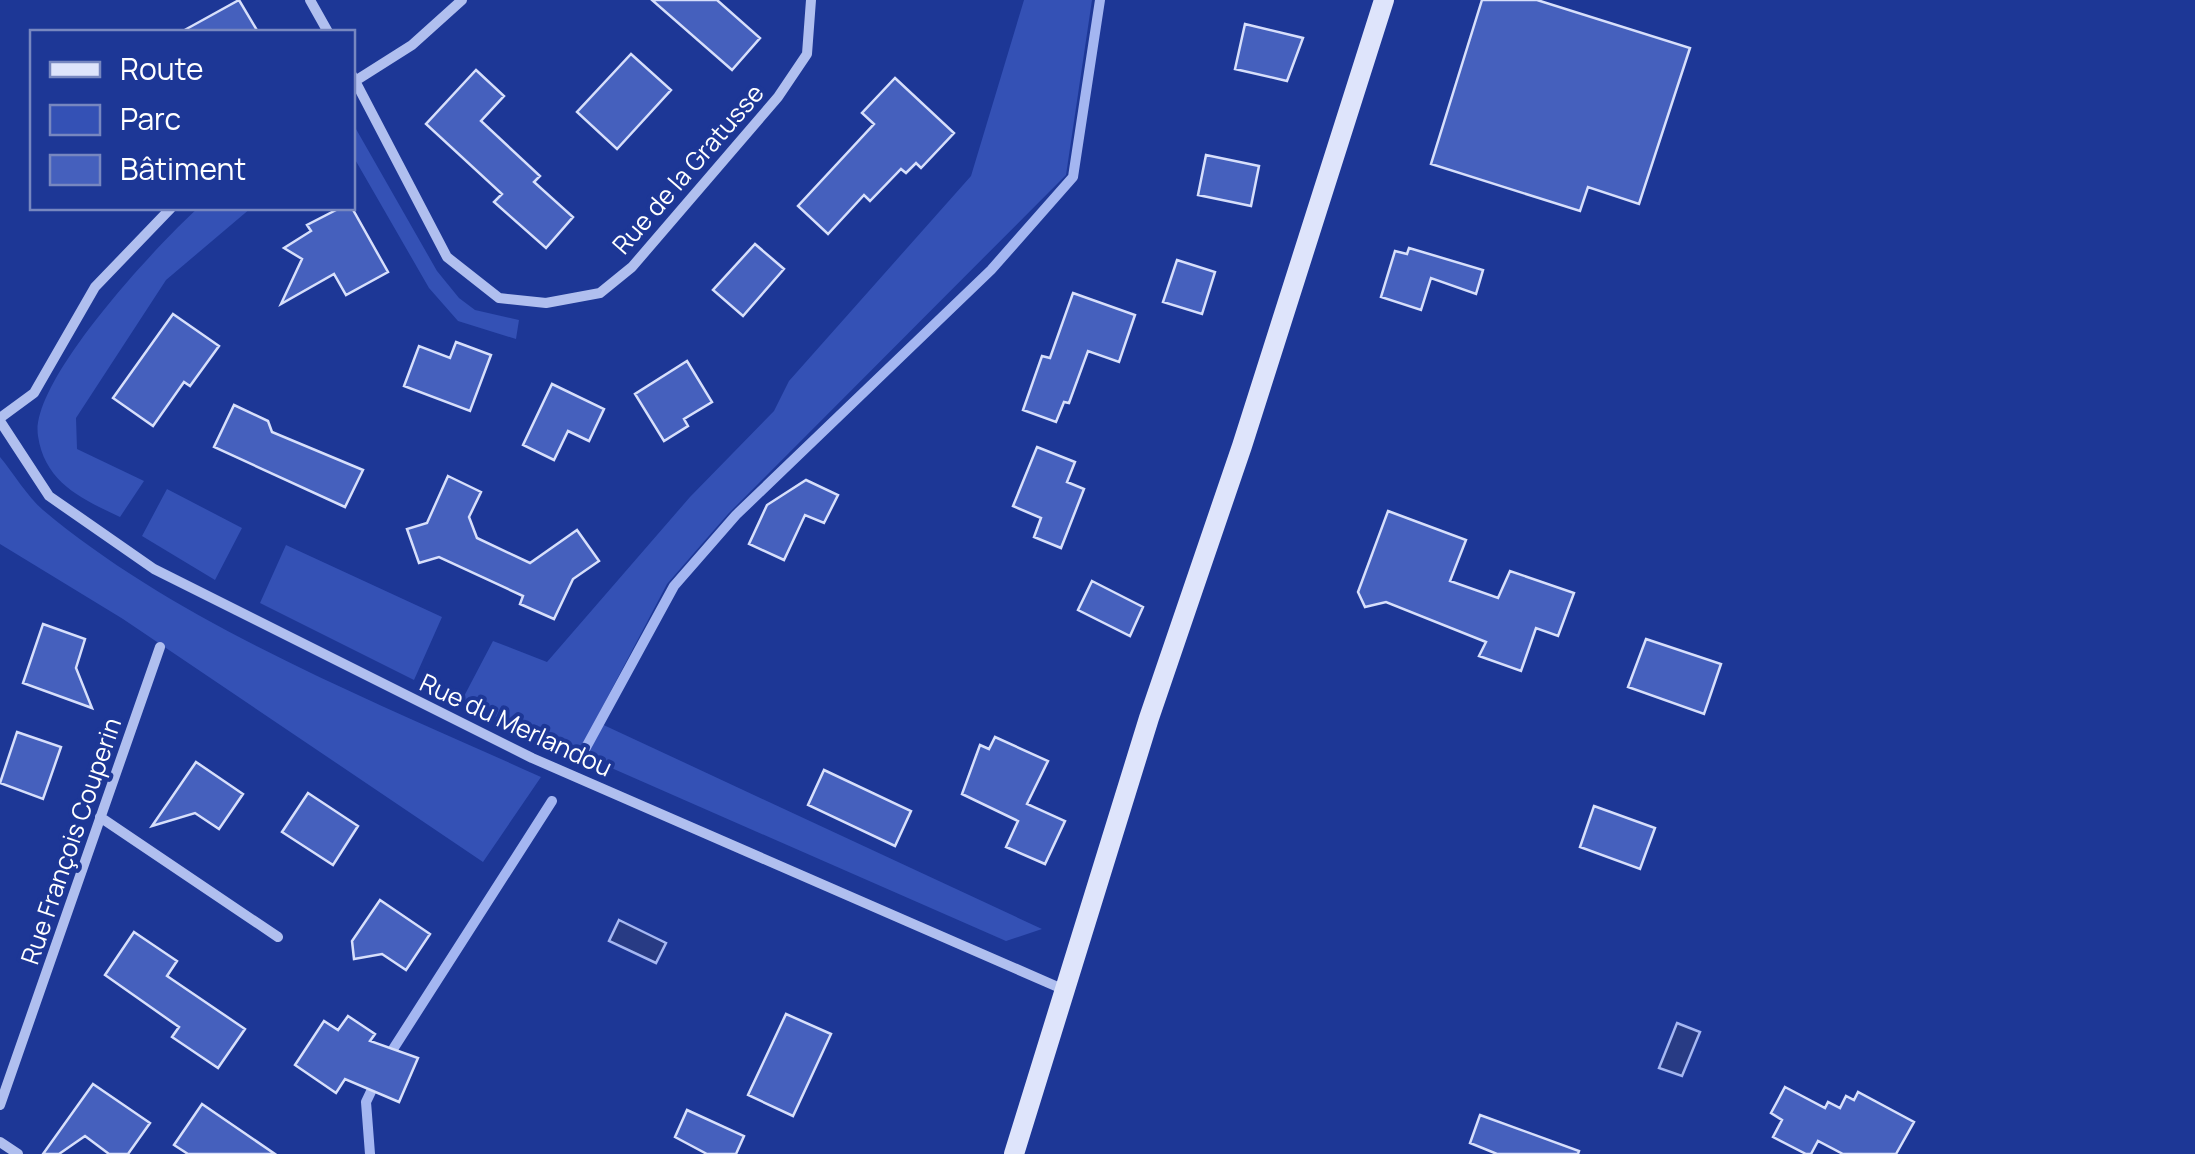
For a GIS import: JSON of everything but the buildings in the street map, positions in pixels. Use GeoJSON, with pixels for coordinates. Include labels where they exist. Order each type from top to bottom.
{"type":"FeatureCollection","features":[{"type":"Feature","properties":{"kind":"main road"},"geometry":{"type":"LineString","coordinates":[[1014,1154],[1068,992],[1149,718],[1242,446],[1384,0]]}},
{"type":"Feature","properties":{"kind":"street"},"geometry":{"type":"LineString","coordinates":[[310,0],[327,30]]}},
{"type":"Feature","properties":{"kind":"street"},"geometry":{"type":"LineString","coordinates":[[355,79],[412,45],[462,0]]}},
{"type":"Feature","properties":{"kind":"street","name":"Rue de la Gratusse"},"geometry":{"type":"LineString","coordinates":[[355,82],[447,257],[499,298],[546,303],[600,293],[632,267],[778,97],[807,54],[811,0]]}},
{"type":"Feature","properties":{"kind":"street"},"geometry":{"type":"LineString","coordinates":[[0,419],[34,394],[95,287],[169,210]]}},
{"type":"Feature","properties":{"kind":"street","name":"Rue du Merlandou"},"geometry":{"type":"LineString","coordinates":[[0,419],[49,496],[154,569],[532,758],[1068,992]]}},
{"type":"Feature","properties":{"kind":"street","name":"Rue François Couperin"},"geometry":{"type":"LineString","coordinates":[[0,1105],[160,647]]}},
{"type":"Feature","properties":{"kind":"street"},"geometry":{"type":"LineString","coordinates":[[100,816],[278,937]]}},
{"type":"Feature","properties":{"kind":"street"},"geometry":{"type":"LineString","coordinates":[[0,1142],[18,1154]]}},
{"type":"Feature","properties":{"kind":"green space"},"geometry":{"type":"Polygon","coordinates":[[[1024,0],[1092,0],[1066,175],[728,514],[667,584],[595,721],[1042,929],[1006,941],[461,702],[493,641],[547,662],[690,497],[774,411],[789,381],[971,176],[1024,0]]]}},
{"type":"Feature","properties":{"kind":"green space"},"geometry":{"type":"Polygon","coordinates":[[[355,127],[437,271],[459,298],[475,310],[519,320],[516,339],[458,321],[429,288],[355,159],[355,127]]]}},
{"type":"Feature","properties":{"kind":"green space"},"geometry":{"type":"Polygon","coordinates":[[[196,210],[249,210],[166,280],[76,418],[77,449],[144,481],[120,517],[79,496],[57,478],[48,466],[38,436],[41,412],[74,350],[155,251],[196,210]]]}},
{"type":"Feature","properties":{"kind":"green space"},"geometry":{"type":"Polygon","coordinates":[[[0,457],[43,510],[97,552],[156,590],[348,691],[541,777],[483,862],[123,619],[0,544],[0,457]]]}},
{"type":"Feature","properties":{"kind":"green space"},"geometry":{"type":"Polygon","coordinates":[[[167,489],[242,528],[215,580],[142,536],[167,489]]]}},
{"type":"Feature","properties":{"kind":"green space"},"geometry":{"type":"Polygon","coordinates":[[[286,545],[442,617],[414,680],[260,603],[286,545]]]}},
{"type":"Feature","properties":{"kind":"shaded area"},"geometry":{"type":"Polygon","coordinates":[[[619,920],[666,943],[656,963],[609,941],[619,920]]]}},
{"type":"Feature","properties":{"kind":"shaded area"},"geometry":{"type":"Polygon","coordinates":[[[1677,1023],[1700,1032],[1682,1076],[1659,1068],[1677,1023]]]}},
{"type":"Feature","properties":{"kind":"waterway"},"geometry":{"type":"LineString","coordinates":[[584,751],[674,586],[736,515],[991,270],[1073,177],[1100,0]]}},
{"type":"Feature","properties":{"kind":"waterway"},"geometry":{"type":"LineString","coordinates":[[388,1057],[552,801]]}},
{"type":"Feature","properties":{"kind":"waterway"},"geometry":{"type":"LineString","coordinates":[[370,1154],[366,1102],[376,1081]]}}]}
